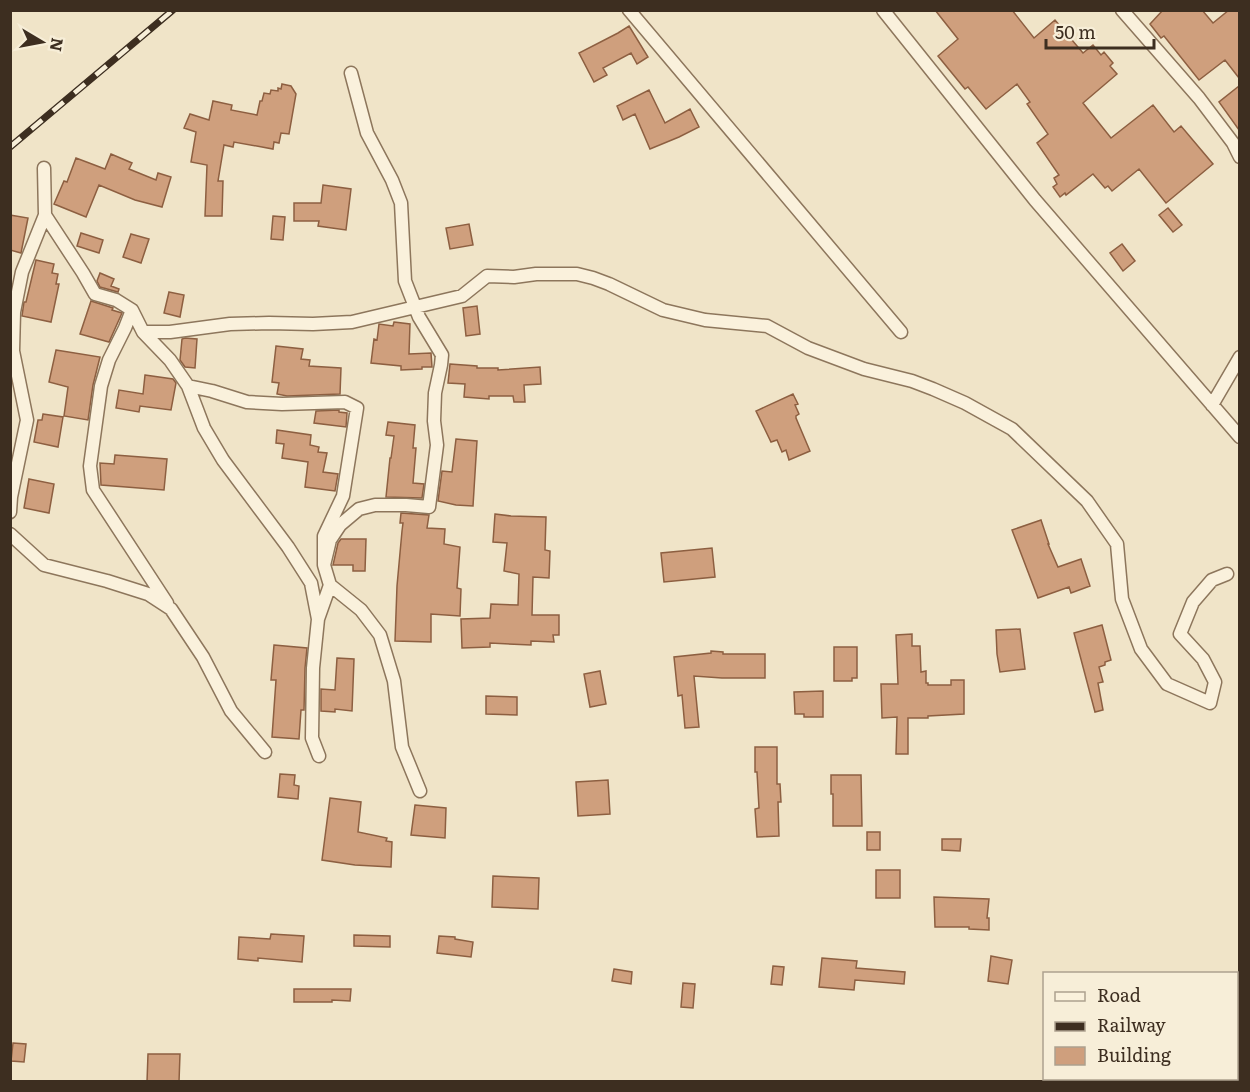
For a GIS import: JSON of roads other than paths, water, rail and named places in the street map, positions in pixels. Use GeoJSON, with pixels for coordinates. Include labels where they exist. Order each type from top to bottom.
{"type":"FeatureCollection","features":[{"type":"Feature","properties":{"kind":"street"},"geometry":{"type":"LineString","coordinates":[[629,10],[902,332]]}},
{"type":"Feature","properties":{"kind":"street"},"geometry":{"type":"LineString","coordinates":[[883,10],[1035,200],[1239,437]]}},
{"type":"Feature","properties":{"kind":"street"},"geometry":{"type":"LineString","coordinates":[[1122,10],[1199,98],[1233,143],[1239,157]]}},
{"type":"Feature","properties":{"kind":"street"},"geometry":{"type":"LineString","coordinates":[[324,565],[330,540],[340,525],[359,509],[406,505],[429,507],[437,445],[434,421],[435,393],[442,354],[419,317],[405,281],[401,203],[368,133],[351,73]]}},
{"type":"Feature","properties":{"kind":"street"},"geometry":{"type":"LineString","coordinates":[[10,512],[27,420],[13,351],[14,312],[22,272],[45,215],[44,168]]}},
{"type":"Feature","properties":{"kind":"street"},"geometry":{"type":"LineString","coordinates":[[45,215],[95,294],[116,300],[132,310],[143,332],[170,360],[188,386],[204,428],[223,460],[288,547],[311,583],[318,619]]}},
{"type":"Feature","properties":{"kind":"street"},"geometry":{"type":"LineString","coordinates":[[143,332],[170,332],[230,324],[352,322],[462,296],[487,276],[577,274],[609,284],[663,310],[705,320],[767,326],[807,348],[864,369],[912,381],[965,403],[1012,429],[1087,501],[1117,544],[1122,599],[1141,649],[1167,684],[1210,703],[1215,682],[1203,659],[1180,634],[1193,602],[1212,580],[1227,574]]}},
{"type":"Feature","properties":{"kind":"street"},"geometry":{"type":"LineString","coordinates":[[132,310],[109,360],[102,386],[90,466],[93,490],[203,657],[231,711],[265,752]]}},
{"type":"Feature","properties":{"kind":"street"},"geometry":{"type":"LineString","coordinates":[[1212,405],[1239,357]]}},
{"type":"Feature","properties":{"kind":"street"},"geometry":{"type":"LineString","coordinates":[[188,386],[248,402],[282,405],[345,402],[357,408],[343,496],[324,536],[324,565],[330,585],[361,610],[380,635],[393,681],[402,747],[420,791]]}},
{"type":"Feature","properties":{"kind":"street"},"geometry":{"type":"LineString","coordinates":[[10,534],[44,565],[107,580],[148,594],[171,609]]}},
{"type":"Feature","properties":{"kind":"street"},"geometry":{"type":"LineString","coordinates":[[319,756],[312,738],[314,668],[318,619],[330,585]]}},
{"type":"Feature","properties":{"kind":"railway"},"geometry":{"type":"LineString","coordinates":[[10,147],[173,10]]}}]}
